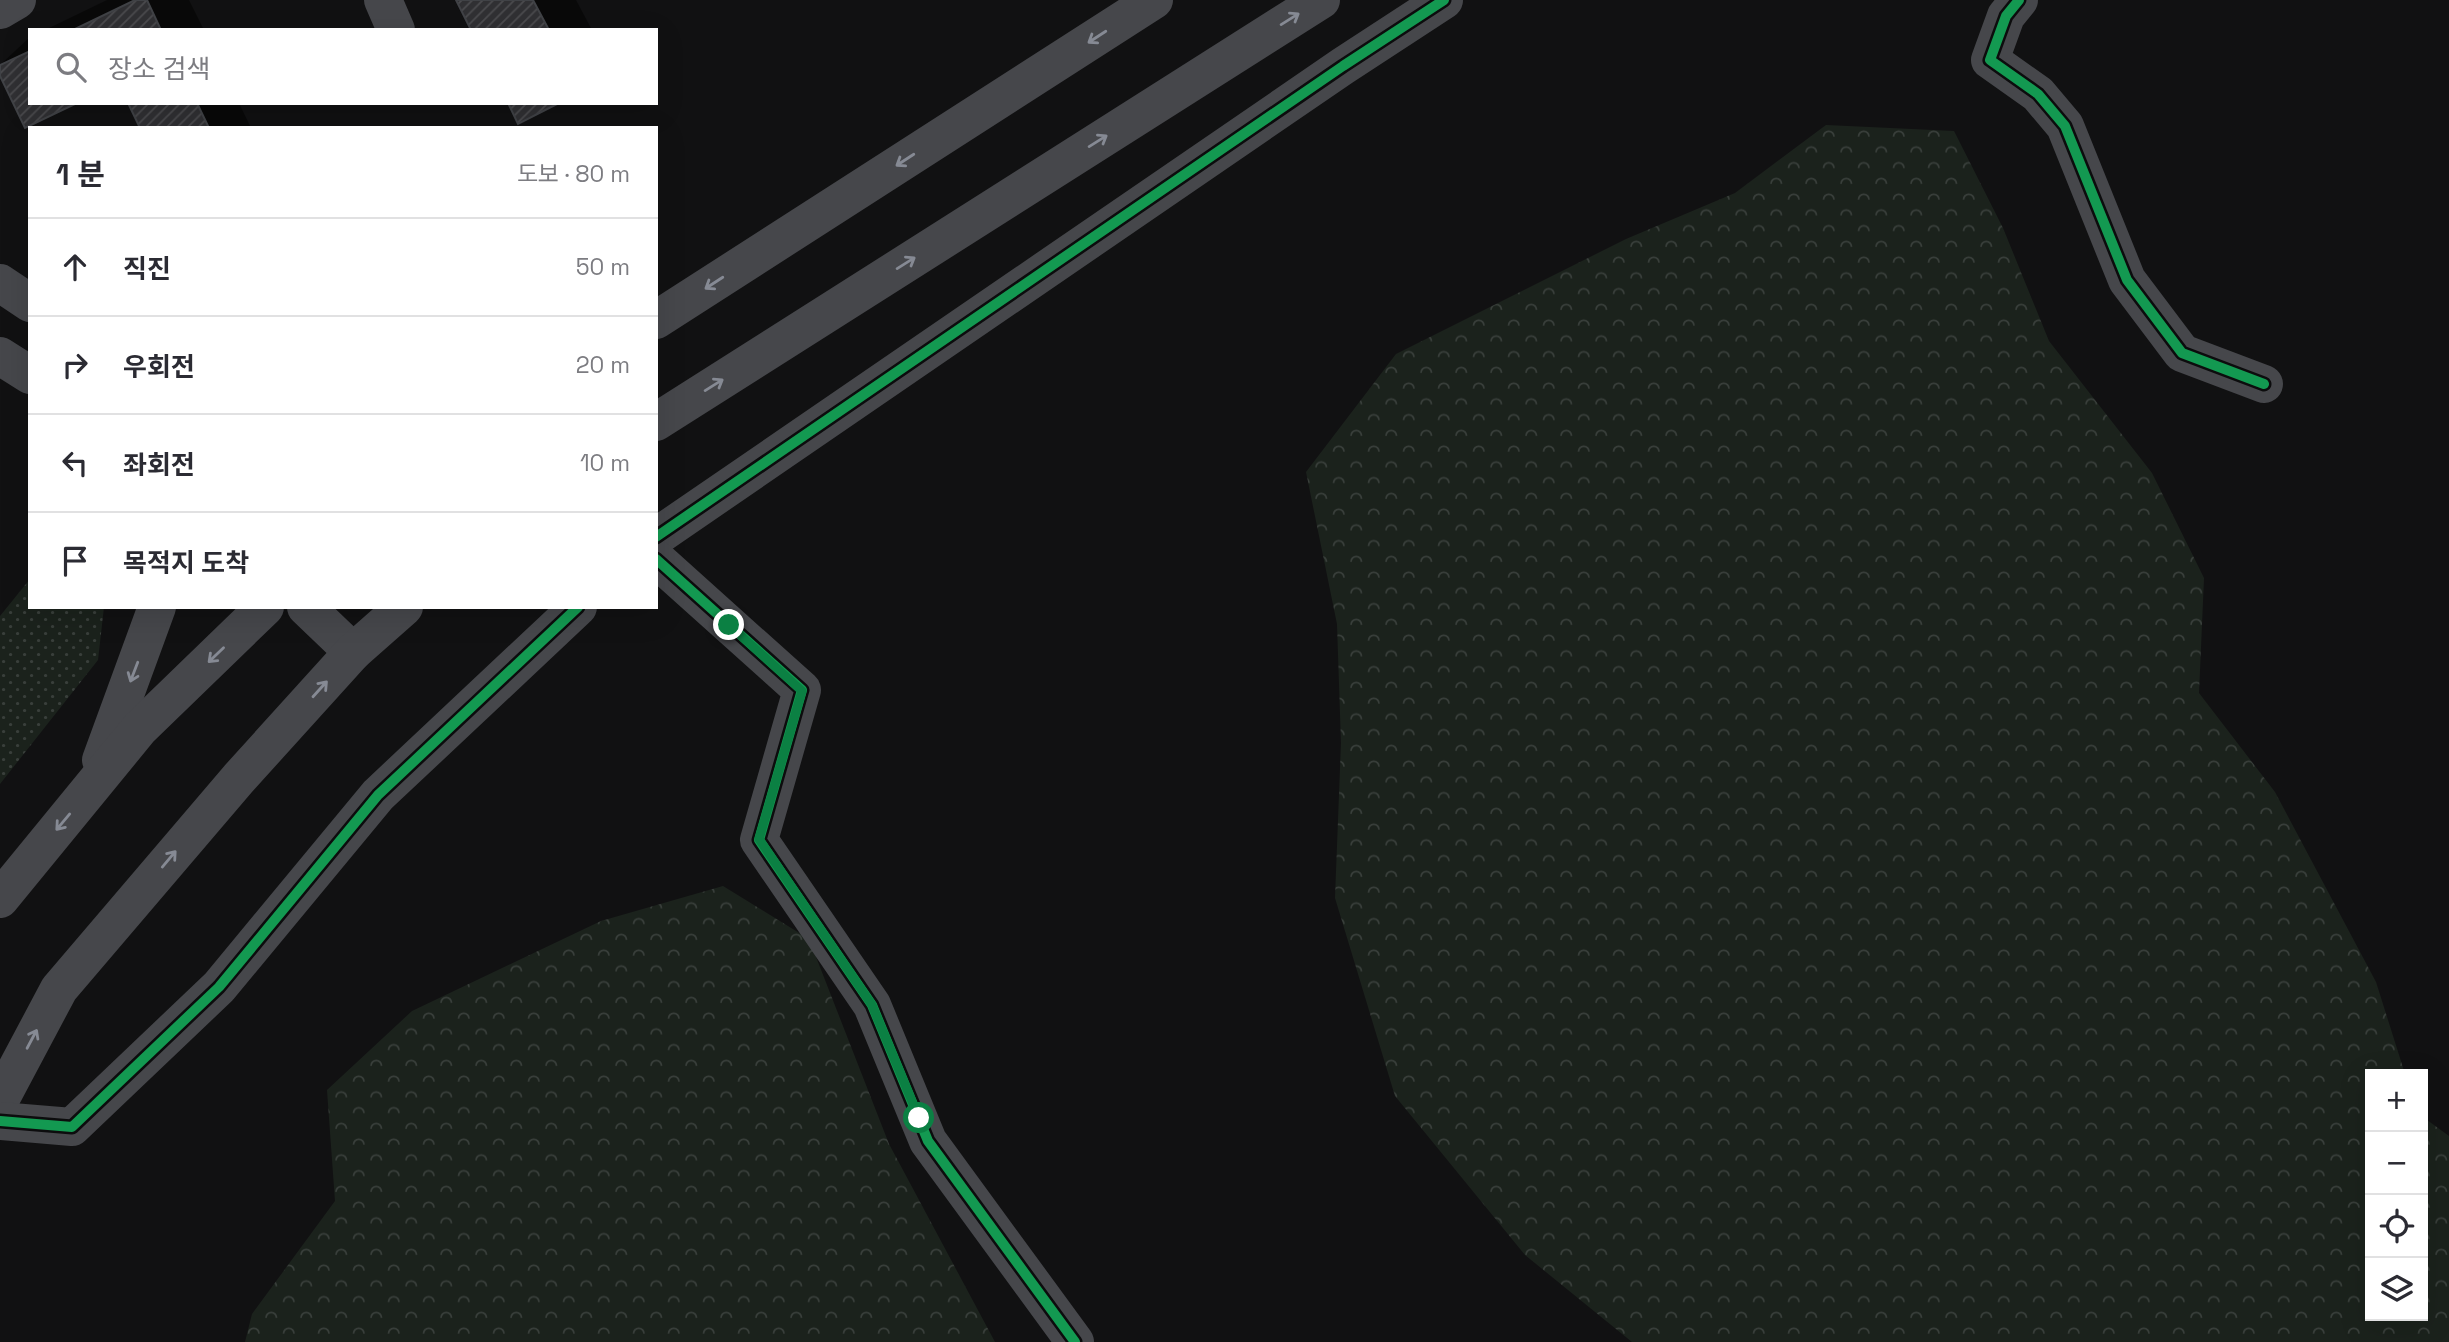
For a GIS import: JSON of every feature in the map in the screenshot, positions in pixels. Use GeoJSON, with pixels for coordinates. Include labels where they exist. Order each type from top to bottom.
{"type":"FeatureCollection","features":[{"type":"Feature","properties":{"kind":"street"},"geometry":{"type":"LineString","coordinates":[[0,10],[17,0]]}},
{"type":"Feature","properties":{"kind":"street"},"geometry":{"type":"LineString","coordinates":[[383,0],[395,28]]}},
{"type":"Feature","properties":{"kind":"street"},"geometry":{"type":"LineString","coordinates":[[658,319],[1154,0]]}},
{"type":"Feature","properties":{"kind":"street"},"geometry":{"type":"LineString","coordinates":[[658,421],[1321,0]]}},
{"type":"Feature","properties":{"kind":"street"},"geometry":{"type":"LineString","coordinates":[[658,536],[1332,73],[1444,0]]}},
{"type":"Feature","properties":{"kind":"street"},"geometry":{"type":"LineString","coordinates":[[2009,5],[1990,60],[2038,94],[2065,126],[2127,280],[2182,353],[2264,384]]}},
{"type":"Feature","properties":{"kind":"street"},"geometry":{"type":"LineString","coordinates":[[0,283],[28,302]]}},
{"type":"Feature","properties":{"kind":"street"},"geometry":{"type":"LineString","coordinates":[[0,356],[28,374]]}},
{"type":"Feature","properties":{"kind":"street"},"geometry":{"type":"LineString","coordinates":[[658,561],[802,691],[759,839],[872,1005],[928,1141],[1075,1342]]}},
{"type":"Feature","properties":{"kind":"street"},"geometry":{"type":"LineString","coordinates":[[89,791],[156,609]]}},
{"type":"Feature","properties":{"kind":"street"},"geometry":{"type":"LineString","coordinates":[[0,899],[141,728],[263,609]]}},
{"type":"Feature","properties":{"kind":"street"},"geometry":{"type":"LineString","coordinates":[[308,609],[354,652]]}},
{"type":"Feature","properties":{"kind":"street"},"geometry":{"type":"LineString","coordinates":[[0,1100],[59,989],[239,778],[354,652],[402,609]]}},
{"type":"Feature","properties":{"kind":"street"},"geometry":{"type":"LineString","coordinates":[[0,1121],[72,1127],[219,987],[378,794],[576,609]]}},
{"type":"Feature","properties":{"kind":"green space"},"geometry":{"type":"Polygon","coordinates":[[[1826,125],[1954,131],[2003,228],[2049,341],[2152,473],[2204,578],[2199,693],[2275,792],[2376,982],[2403,1069],[2365,1069],[2365,1321],[2428,1321],[2428,1121],[2449,1136],[2449,1342],[1632,1342],[1525,1255],[1395,1096],[1335,898],[1341,743],[1337,624],[1306,472],[1396,354],[1626,239],[1735,193],[1826,125]]]}},
{"type":"Feature","properties":{"kind":"green space"},"geometry":{"type":"Polygon","coordinates":[[[28,581],[28,609],[104,609],[98,660],[0,784],[0,616],[28,581]]]}},
{"type":"Feature","properties":{"kind":"green space"},"geometry":{"type":"Polygon","coordinates":[[[723,886],[809,939],[889,1144],[995,1342],[245,1342],[252,1314],[335,1201],[327,1090],[412,1011],[601,921],[723,886]]]}},
{"type":"Feature","properties":{"kind":"building"},"geometry":{"type":"Polygon","coordinates":[[[135,0],[147,0],[160,28],[77,28],[135,0]]]}},
{"type":"Feature","properties":{"kind":"building"},"geometry":{"type":"Polygon","coordinates":[[[456,0],[533,0],[548,28],[470,28],[456,0]]]}},
{"type":"Feature","properties":{"kind":"building"},"geometry":{"type":"Polygon","coordinates":[[[28,52],[28,105],[73,105],[25,128],[0,76],[0,65],[28,52]]]}},
{"type":"Feature","properties":{"kind":"building"},"geometry":{"type":"Polygon","coordinates":[[[129,105],[198,105],[208,126],[139,126],[129,105]]]}},
{"type":"Feature","properties":{"kind":"building"},"geometry":{"type":"Polygon","coordinates":[[[509,105],[555,105],[518,124],[509,105]]]}},
{"type":"Feature","properties":{"kind":"cycle path"},"geometry":{"type":"LineString","coordinates":[[658,536],[1343,66],[1444,0]]}},
{"type":"Feature","properties":{"kind":"cycle path"},"geometry":{"type":"LineString","coordinates":[[2019,0],[2006,16],[1990,60],[2038,94],[2065,126],[2127,280],[2182,353],[2264,384]]}},
{"type":"Feature","properties":{"kind":"cycle path"},"geometry":{"type":"LineString","coordinates":[[658,561],[802,690],[759,840],[872,1005],[928,1141],[1075,1342]]}},
{"type":"Feature","properties":{"kind":"cycle path"},"geometry":{"type":"LineString","coordinates":[[0,1121],[72,1127],[219,987],[378,795],[576,609]]}},
{"type":"Feature","properties":{"kind":"route"},"geometry":{"type":"LineString","coordinates":[[729,625],[802,691],[759,839],[872,1005],[919,1118]]}}]}
